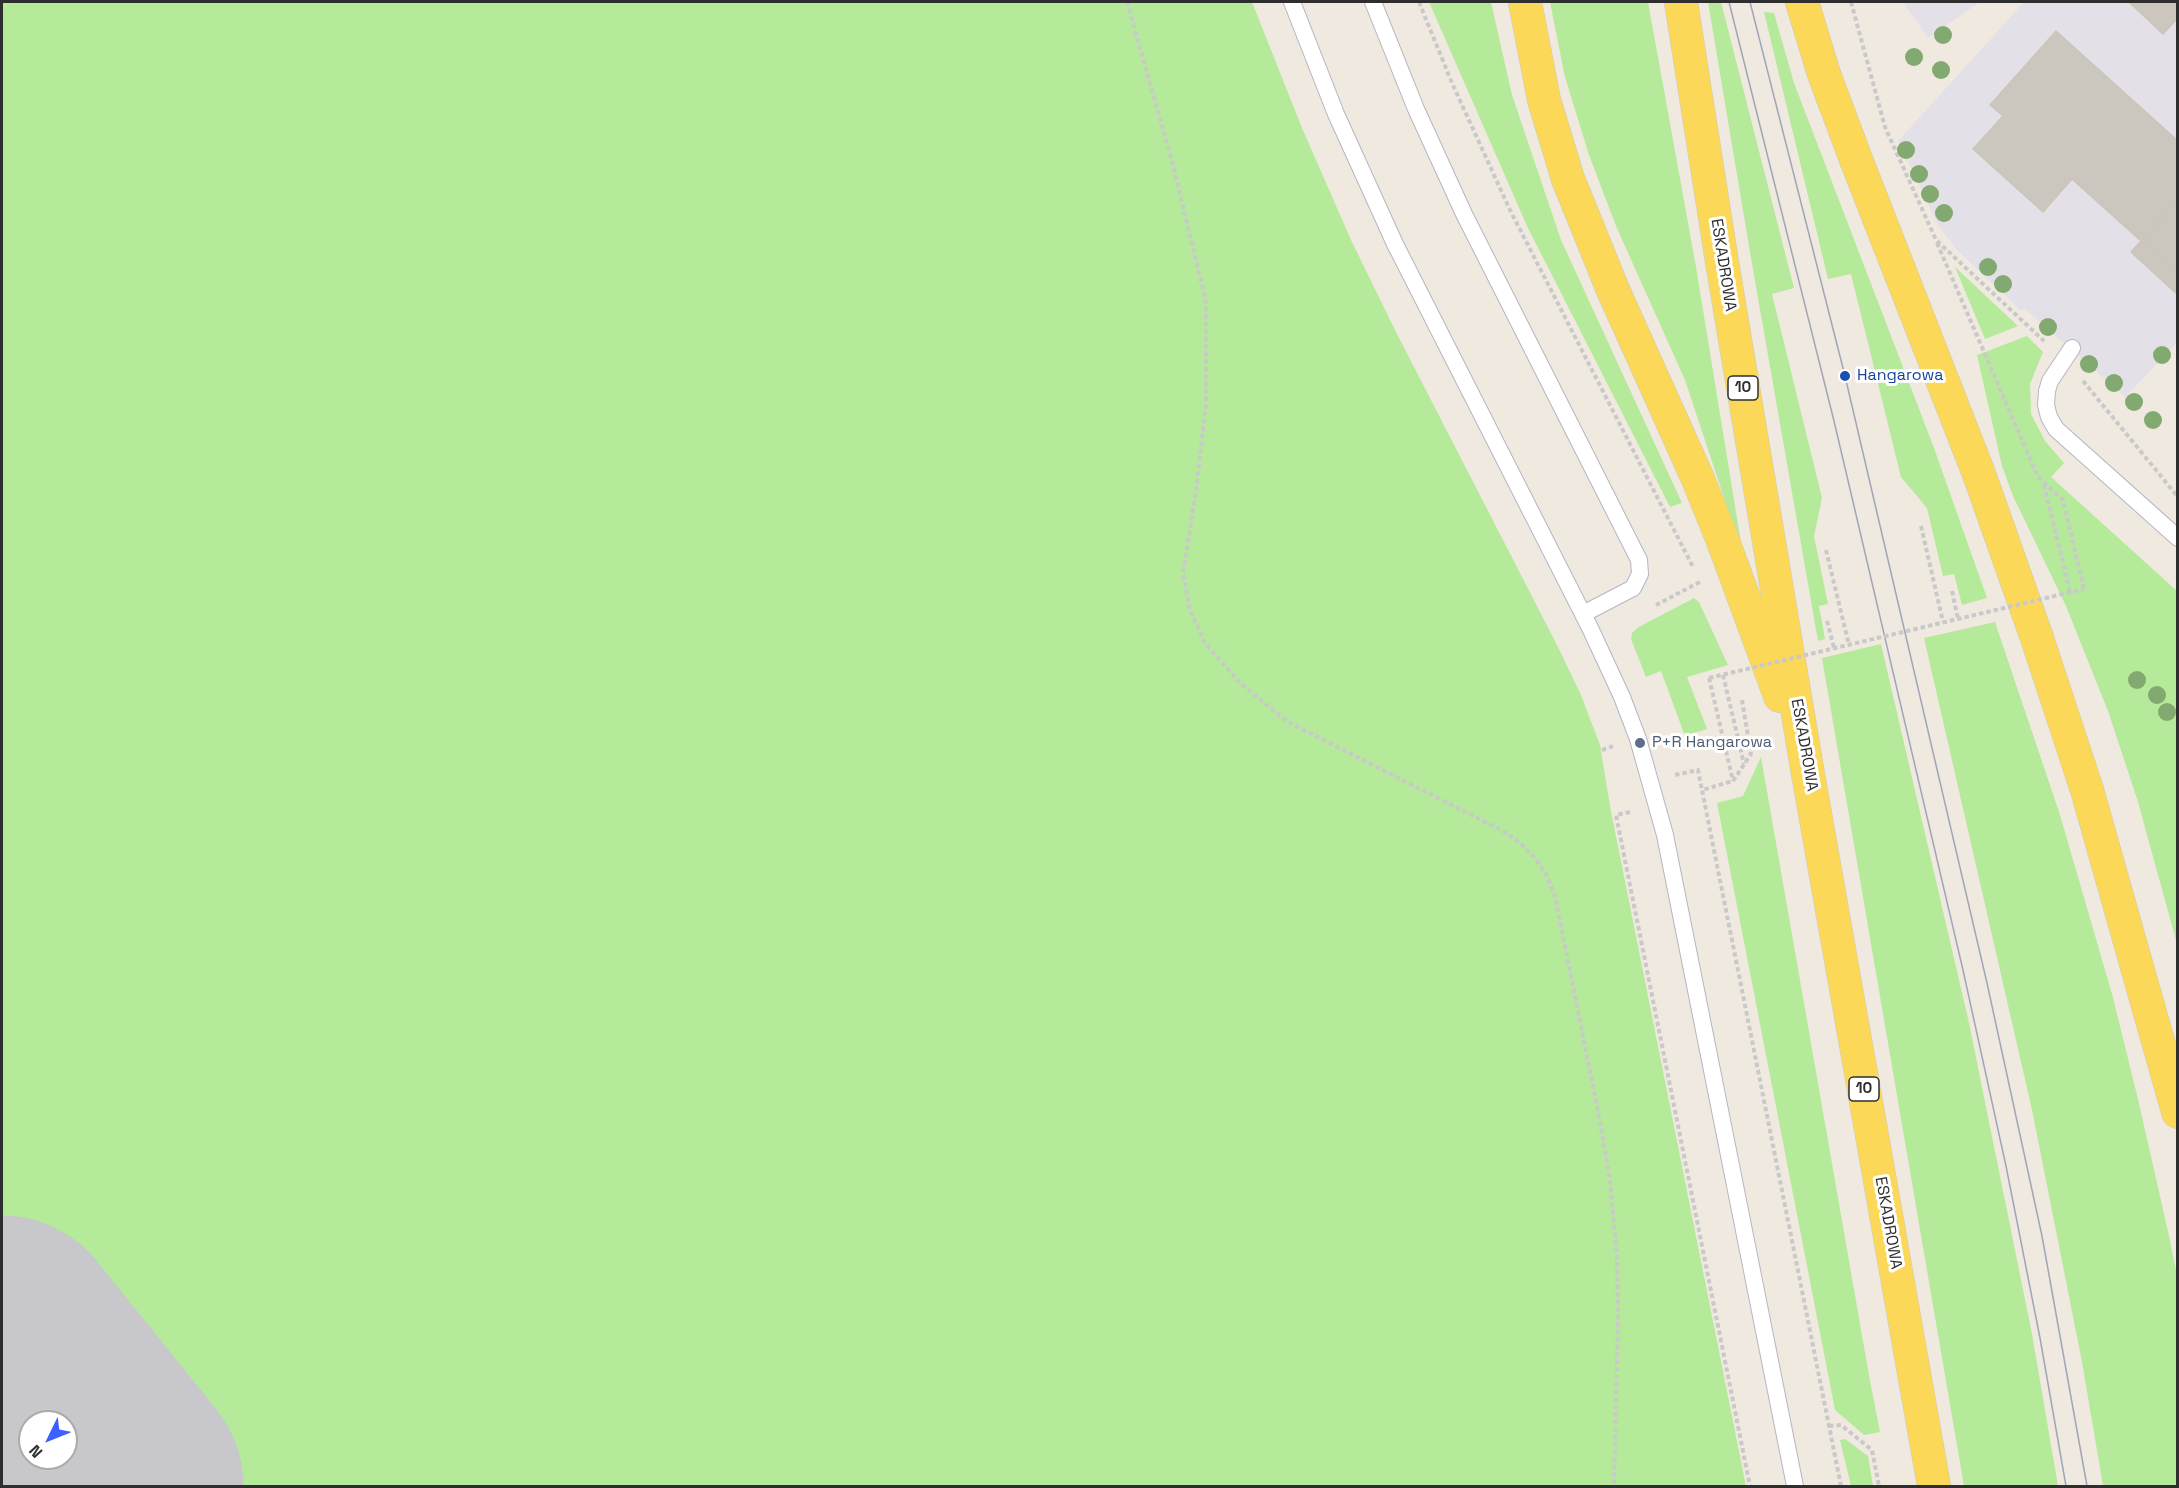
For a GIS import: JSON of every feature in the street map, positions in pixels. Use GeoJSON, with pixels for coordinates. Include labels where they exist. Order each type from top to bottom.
{"type":"FeatureCollection","features":[{"type":"Feature","properties":{"kind":"main road"},"geometry":{"type":"LineString","coordinates":[[1525,2],[1544,100],[1568,180],[1598,256],[1723,541],[1808,774]]}},
{"type":"Feature","properties":{"kind":"main road","name":"ESKADROWA"},"geometry":{"type":"LineString","coordinates":[[1681,2],[1808,774],[1934,1486]]}},
{"type":"Feature","properties":{"kind":"main road"},"geometry":{"type":"LineString","coordinates":[[1802,2],[1824,74],[1979,474],[2037,638],[2087,790],[2178,1112]]}},
{"type":"Feature","properties":{"kind":"lane"},"geometry":{"type":"LineString","coordinates":[[1292,2],[1336,114],[1407,270],[1603,654],[1633,725],[1663,824],[1795,1486]]}},
{"type":"Feature","properties":{"kind":"lane"},"geometry":{"type":"LineString","coordinates":[[1372,2],[1416,109],[1464,214],[1639,560],[1640,574],[1633,588],[1583,614]]}},
{"type":"Feature","properties":{"kind":"lane"},"geometry":{"type":"LineString","coordinates":[[2067,355],[2050,381],[2047,391],[2046,405],[2049,417],[2056,429],[2178,538]]}},
{"type":"Feature","properties":{"kind":"path"},"geometry":{"type":"LineString","coordinates":[[1127,2],[1172,160],[1206,302],[1206,404],[1183,573],[1191,610],[1205,643],[1241,684],[1288,722],[1501,830],[1518,841],[1535,858],[1547,876],[1557,907],[1610,1180],[1617,1256],[1618,1319],[1614,1486]]}},
{"type":"Feature","properties":{"kind":"path"},"geometry":{"type":"LineString","coordinates":[[1419,2],[1452,83],[1510,210],[1704,590]]}},
{"type":"Feature","properties":{"kind":"path"},"geometry":{"type":"LineString","coordinates":[[1733,781],[1709,678],[2084,589],[2063,500],[2038,477],[1885,128],[1851,2]]}},
{"type":"Feature","properties":{"kind":"path"},"geometry":{"type":"LineString","coordinates":[[1936,240],[2049,346],[2067,355],[2084,383],[2178,497]]}},
{"type":"Feature","properties":{"kind":"path"},"geometry":{"type":"LineString","coordinates":[[2044,483],[2070,592]]}},
{"type":"Feature","properties":{"kind":"path"},"geometry":{"type":"LineString","coordinates":[[1921,526],[1943,622]]}},
{"type":"Feature","properties":{"kind":"path"},"geometry":{"type":"LineString","coordinates":[[1826,550],[1849,645]]}},
{"type":"Feature","properties":{"kind":"path"},"geometry":{"type":"LineString","coordinates":[[1650,608],[1700,582]]}},
{"type":"Feature","properties":{"kind":"path"},"geometry":{"type":"LineString","coordinates":[[1952,591],[1958,619]]}},
{"type":"Feature","properties":{"kind":"path"},"geometry":{"type":"LineString","coordinates":[[1827,621],[1834,648]]}},
{"type":"Feature","properties":{"kind":"path"},"geometry":{"type":"LineString","coordinates":[[1736,669],[1738,679]]}},
{"type":"Feature","properties":{"kind":"path"},"geometry":{"type":"LineString","coordinates":[[1723,675],[1744,764]]}},
{"type":"Feature","properties":{"kind":"path"},"geometry":{"type":"LineString","coordinates":[[1702,790],[1733,781],[1751,754],[1740,690]]}},
{"type":"Feature","properties":{"kind":"path"},"geometry":{"type":"LineString","coordinates":[[1602,750],[1619,744]]}},
{"type":"Feature","properties":{"kind":"path"},"geometry":{"type":"LineString","coordinates":[[1671,764],[1675,775],[1698,770],[1841,1486]]}},
{"type":"Feature","properties":{"kind":"path"},"geometry":{"type":"LineString","coordinates":[[1640,809],[1616,815],[1750,1486]]}},
{"type":"Feature","properties":{"kind":"path"},"geometry":{"type":"LineString","coordinates":[[1829,1426],[1841,1425],[1872,1450],[1879,1486]]}},
{"type":"Feature","properties":{"kind":"shaded area"},"geometry":{"type":"Polygon","coordinates":[[[1903,2],[1980,2],[1928,38],[1903,2]]]}},
{"type":"Feature","properties":{"kind":"shaded area"},"geometry":{"type":"Polygon","coordinates":[[[2024,2],[2177,2],[2177,343],[2125,397],[2024,308],[2021,311],[1959,252],[1939,227],[1898,141],[2024,2]]]}},
{"type":"Feature","properties":{"kind":"green space"},"geometry":{"type":"Polygon","coordinates":[[[2,2],[1252,2],[1302,128],[1351,240],[1558,647],[1581,695],[1600,745],[1610,806],[1746,1486],[2,1486],[2,2]]]}},
{"type":"Feature","properties":{"kind":"green space"},"geometry":{"type":"Polygon","coordinates":[[[1429,2],[1491,2],[1512,95],[1561,240],[1682,503],[1670,507],[1527,226],[1429,2]]]}},
{"type":"Feature","properties":{"kind":"green space"},"geometry":{"type":"Polygon","coordinates":[[[1550,2],[1648,2],[1696,267],[1743,555],[1685,380],[1616,226],[1589,155],[1565,77],[1550,2]]]}},
{"type":"Feature","properties":{"kind":"green space"},"geometry":{"type":"Polygon","coordinates":[[[1708,2],[1721,2],[1794,288],[1772,294],[1822,498],[1814,536],[1828,604],[1819,606],[1825,639],[1818,641],[1751,258],[1708,2]]]}},
{"type":"Feature","properties":{"kind":"green space"},"geometry":{"type":"Polygon","coordinates":[[[1764,12],[1774,13],[1794,83],[1934,448],[1987,598],[1962,605],[1954,574],[1943,576],[1927,508],[1901,477],[1851,274],[1828,279],[1764,12]]]}},
{"type":"Feature","properties":{"kind":"green space"},"geometry":{"type":"Polygon","coordinates":[[[1955,267],[2018,326],[1985,339],[1955,267]]]}},
{"type":"Feature","properties":{"kind":"green space"},"geometry":{"type":"Polygon","coordinates":[[[2027,336],[2043,352],[2030,384],[2031,414],[2045,441],[2064,463],[2051,477],[2177,591],[2177,944],[2138,802],[2108,711],[2066,606],[2013,496],[2002,466],[1977,355],[2027,336]]]}},
{"type":"Feature","properties":{"kind":"green space"},"geometry":{"type":"Polygon","coordinates":[[[1694,598],[1699,602],[1728,665],[1687,677],[1707,729],[1685,736],[1661,671],[1646,677],[1631,639],[1632,633],[1637,628],[1694,598]]]}},
{"type":"Feature","properties":{"kind":"green space"},"geometry":{"type":"Polygon","coordinates":[[[1995,622],[2060,815],[2112,994],[2169,1236],[2178,1280],[2177,1486],[2103,1486],[2082,1362],[2032,1110],[1924,638],[1995,622]]]}},
{"type":"Feature","properties":{"kind":"green space"},"geometry":{"type":"Polygon","coordinates":[[[1881,644],[1969,1023],[2032,1334],[2058,1486],[1964,1486],[1822,658],[1881,644]]]}},
{"type":"Feature","properties":{"kind":"green space"},"geometry":{"type":"Polygon","coordinates":[[[1761,757],[1880,1432],[1864,1435],[1835,1410],[1717,803],[1743,796],[1761,757]]]}},
{"type":"Feature","properties":{"kind":"green space"},"geometry":{"type":"Polygon","coordinates":[[[1845,1439],[1868,1456],[1873,1486],[1851,1486],[1840,1440],[1845,1439]]]}},
{"type":"Feature","properties":{"kind":"building"},"geometry":{"type":"Polygon","coordinates":[[[2129,2],[2178,2],[2178,18],[2163,34],[2129,2]]]}},
{"type":"Feature","properties":{"kind":"building"},"geometry":{"type":"Polygon","coordinates":[[[2056,31],[2178,141],[2178,200],[2141,241],[2072,179],[2043,212],[1973,149],[2003,116],[1990,105],[2056,31]]]}},
{"type":"Feature","properties":{"kind":"building"},"geometry":{"type":"Polygon","coordinates":[[[2178,200],[2178,274],[2141,241],[2178,200]]]}},
{"type":"Feature","properties":{"kind":"building"},"geometry":{"type":"Polygon","coordinates":[[[2141,241],[2178,274],[2178,295],[2131,252],[2141,241]]]}},
{"type":"Feature","properties":{"kind":"runway"},"geometry":{"type":"LineString","coordinates":[[2,1337],[122,1486]]}},
{"type":"Feature","properties":{"kind":"tram line"},"geometry":{"type":"LineString","coordinates":[[1729,2],[1834,421],[1963,970],[2006,1166],[2066,1486]]}},
{"type":"Feature","properties":{"kind":"tram line"},"geometry":{"type":"LineString","coordinates":[[1750,2],[1845,376],[1987,983],[2042,1236],[2087,1486]]}},
{"type":"Feature","properties":{"kind":"place","name":"Hangarowa"},"geometry":{"type":"Point","coordinates":[1845,376]}},
{"type":"Feature","properties":{"kind":"place","name":"P+R Hangarowa"},"geometry":{"type":"Point","coordinates":[1640,743]}}]}
